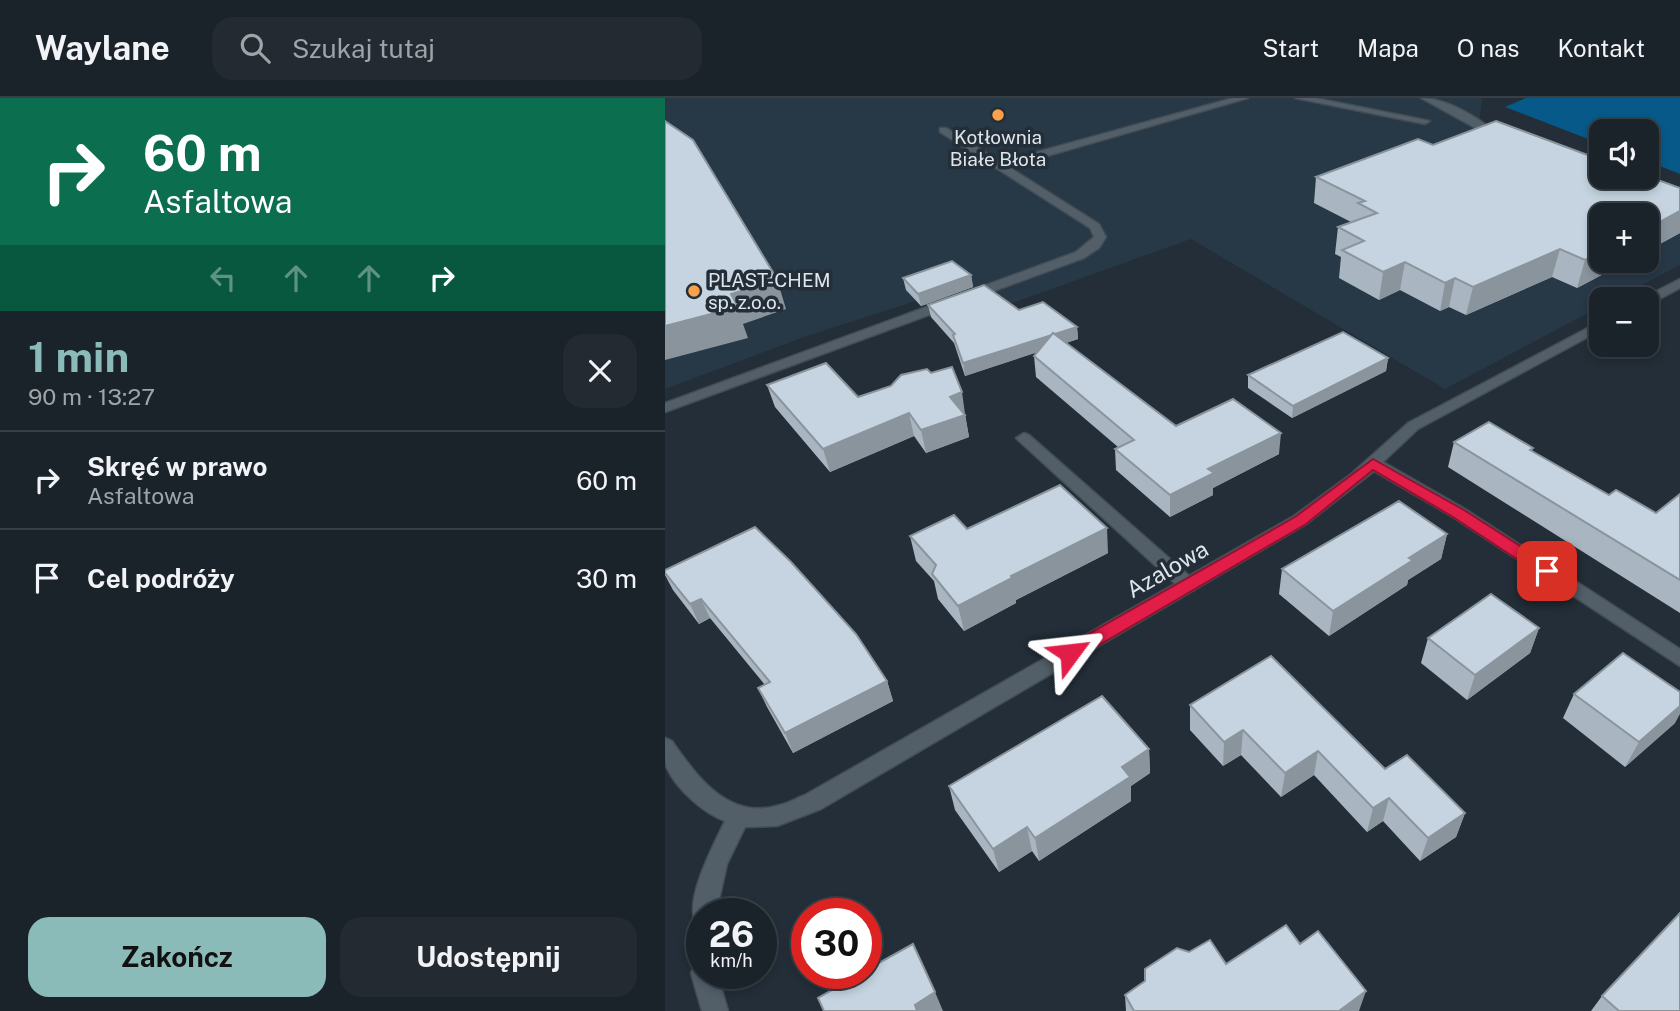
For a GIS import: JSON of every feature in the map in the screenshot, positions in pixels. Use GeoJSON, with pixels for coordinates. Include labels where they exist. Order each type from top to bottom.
{"type":"FeatureCollection","features":[{"type":"Feature","properties":{"kind":"street"},"geometry":{"type":"LineString","coordinates":[[1000,166],[1243,98]]}},
{"type":"Feature","properties":{"kind":"street"},"geometry":{"type":"LineString","coordinates":[[1300,98],[1425,121]]}},
{"type":"Feature","properties":{"kind":"street"},"geometry":{"type":"LineString","coordinates":[[1426,98],[1503,138]]}},
{"type":"Feature","properties":{"kind":"street"},"geometry":{"type":"LineString","coordinates":[[665,408],[1080,255],[1095,245],[1100,237],[1095,226],[943,130]]}},
{"type":"Feature","properties":{"kind":"street"},"geometry":{"type":"LineString","coordinates":[[1659,294],[1680,283]]}},
{"type":"Feature","properties":{"kind":"street","name":"Azalowa"},"geometry":{"type":"LineString","coordinates":[[738,818],[775,817],[813,802],[1300,520],[1373,463],[1391,443],[1413,426],[1589,331]]}},
{"type":"Feature","properties":{"kind":"street"},"geometry":{"type":"LineString","coordinates":[[1024,438],[1188,585]]}},
{"type":"Feature","properties":{"kind":"street"},"geometry":{"type":"LineString","coordinates":[[1373,463],[1458,513],[1680,659]]}},
{"type":"Feature","properties":{"kind":"street"},"geometry":{"type":"LineString","coordinates":[[665,747],[692,787],[713,804],[738,818],[716,863],[708,898]]}},
{"type":"Feature","properties":{"kind":"street"},"geometry":{"type":"LineString","coordinates":[[709,989],[715,1011]]}},
{"type":"Feature","properties":{"kind":"shaded area"},"geometry":{"type":"Polygon","coordinates":[[[665,98],[1482,98],[1478,134],[1589,175],[1589,189],[1626,189],[1680,209],[1680,265],[1638,287],[1589,287],[1589,312],[1445,389],[1191,239],[954,324],[919,300],[804,337],[665,389],[665,98]]]}},
{"type":"Feature","properties":{"kind":"shaded area"},"geometry":{"type":"Polygon","coordinates":[[[1526,98],[1680,98],[1680,174],[1659,166],[1659,119],[1589,119],[1589,139],[1505,107],[1526,98]]]}},
{"type":"Feature","properties":{"kind":"building"},"geometry":{"type":"Polygon","coordinates":[[[665,121],[693,140],[777,279],[731,294],[738,307],[665,326],[665,121]]]}},
{"type":"Feature","properties":{"kind":"building"},"geometry":{"type":"Polygon","coordinates":[[[1496,121],[1589,156],[1589,189],[1659,189],[1659,180],[1680,188],[1680,211],[1659,222],[1659,203],[1589,203],[1589,258],[1585,260],[1560,249],[1473,287],[1455,278],[1445,283],[1405,262],[1383,272],[1342,250],[1364,241],[1338,227],[1377,213],[1358,203],[1365,201],[1316,177],[1418,139],[1433,145],[1496,121]]]}},
{"type":"Feature","properties":{"kind":"building"},"geometry":{"type":"Polygon","coordinates":[[[952,261],[971,275],[918,294],[903,278],[952,261]]]}},
{"type":"Feature","properties":{"kind":"building"},"geometry":{"type":"Polygon","coordinates":[[[984,285],[1019,310],[1043,302],[1077,327],[963,363],[953,335],[955,334],[928,305],[984,285]]]}},
{"type":"Feature","properties":{"kind":"building"},"geometry":{"type":"Polygon","coordinates":[[[1343,332],[1388,358],[1293,406],[1248,375],[1343,332]]]}},
{"type":"Feature","properties":{"kind":"building"},"geometry":{"type":"Polygon","coordinates":[[[1053,333],[1176,426],[1233,399],[1281,433],[1208,469],[1214,473],[1170,495],[1115,449],[1134,440],[1034,356],[1053,333]]]}},
{"type":"Feature","properties":{"kind":"building"},"geometry":{"type":"Polygon","coordinates":[[[826,363],[858,397],[891,386],[901,375],[927,369],[931,373],[952,367],[962,392],[950,397],[965,415],[921,430],[909,413],[823,449],[767,385],[826,363]]]}},
{"type":"Feature","properties":{"kind":"building"},"geometry":{"type":"Polygon","coordinates":[[[1489,422],[1533,448],[1530,450],[1609,495],[1616,490],[1656,513],[1680,494],[1680,580],[1454,442],[1489,422]]]}},
{"type":"Feature","properties":{"kind":"building"},"geometry":{"type":"Polygon","coordinates":[[[1060,485],[1107,528],[958,606],[932,574],[936,565],[910,536],[954,515],[967,529],[1060,485]]]}},
{"type":"Feature","properties":{"kind":"building"},"geometry":{"type":"Polygon","coordinates":[[[1399,501],[1447,534],[1409,558],[1413,560],[1333,611],[1282,569],[1399,501]]]}},
{"type":"Feature","properties":{"kind":"building"},"geometry":{"type":"Polygon","coordinates":[[[755,527],[791,562],[856,634],[887,681],[785,733],[758,688],[770,682],[701,599],[690,604],[665,573],[665,570],[755,527]]]}},
{"type":"Feature","properties":{"kind":"building"},"geometry":{"type":"Polygon","coordinates":[[[1491,594],[1539,628],[1475,675],[1428,638],[1491,594]]]}},
{"type":"Feature","properties":{"kind":"building"},"geometry":{"type":"Polygon","coordinates":[[[1623,653],[1680,692],[1680,706],[1639,742],[1574,694],[1623,653]]]}},
{"type":"Feature","properties":{"kind":"building"},"geometry":{"type":"Polygon","coordinates":[[[1271,656],[1385,769],[1407,755],[1465,813],[1428,838],[1389,798],[1373,808],[1318,751],[1285,773],[1243,730],[1224,742],[1190,705],[1271,656]]]}},
{"type":"Feature","properties":{"kind":"building"},"geometry":{"type":"Polygon","coordinates":[[[1102,696],[1149,749],[1122,767],[1130,777],[1035,838],[1027,827],[993,849],[949,786],[1102,696]]]}},
{"type":"Feature","properties":{"kind":"building"},"geometry":{"type":"Polygon","coordinates":[[[1680,913],[1680,1011],[1619,1011],[1602,996],[1680,913]]]}},
{"type":"Feature","properties":{"kind":"building"},"geometry":{"type":"Polygon","coordinates":[[[1286,925],[1300,944],[1318,931],[1366,991],[1339,1011],[1134,1011],[1125,995],[1145,981],[1145,969],[1177,948],[1189,952],[1210,940],[1226,964],[1286,925]]]}},
{"type":"Feature","properties":{"kind":"building"},"geometry":{"type":"Polygon","coordinates":[[[913,944],[935,992],[915,1005],[917,1011],[824,1011],[818,998],[834,989],[882,989],[882,961],[913,944]]]}},
{"type":"Feature","properties":{"kind":"place","name":"Kotłownia Białe Błota"},"geometry":{"type":"Point","coordinates":[998,115]}},
{"type":"Feature","properties":{"kind":"place","name":"PLAST-CHEM sp. z.o.o."},"geometry":{"type":"Point","coordinates":[694,291]}},
{"type":"Feature","properties":{"kind":"route"},"geometry":{"type":"LineString","coordinates":[[1070,653],[1300,520],[1338,493],[1373,463],[1458,513],[1547,571]]}}]}
